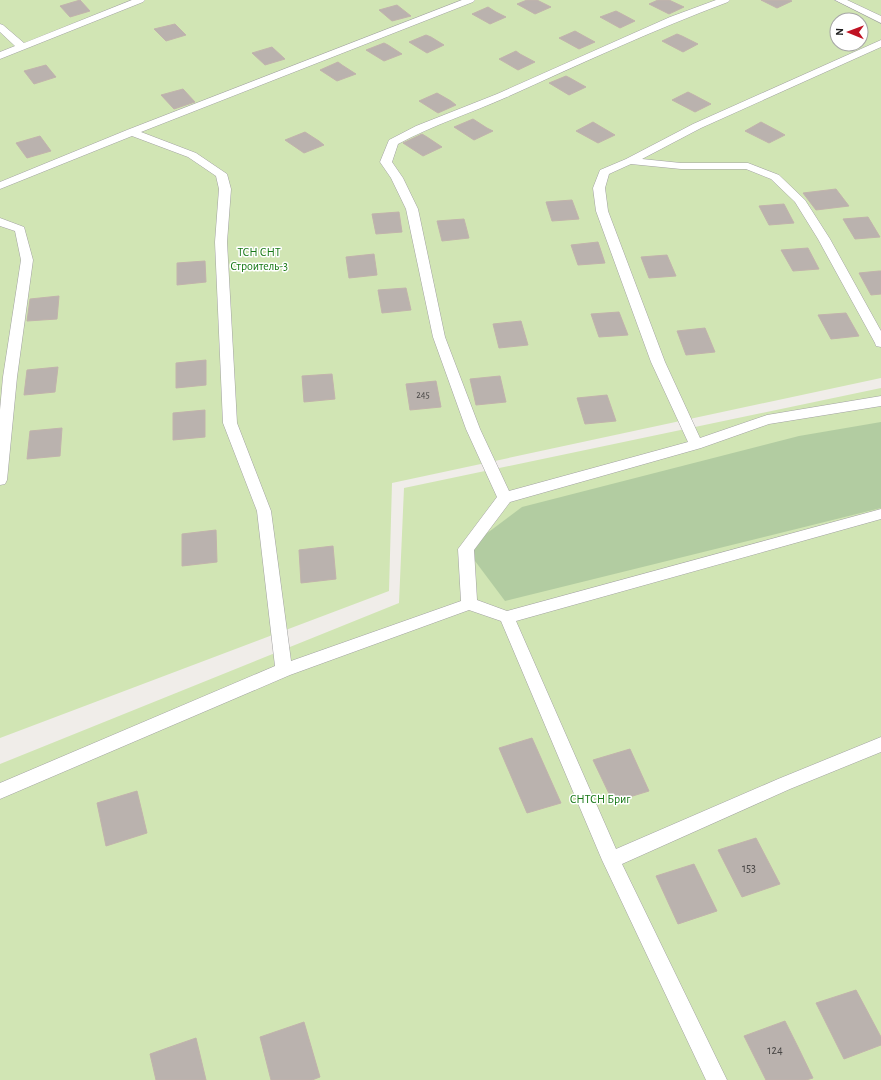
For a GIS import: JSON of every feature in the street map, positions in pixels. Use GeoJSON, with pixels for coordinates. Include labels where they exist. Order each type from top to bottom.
{"type":"FeatureCollection","features":[{"type":"Feature","properties":{"kind":"lane"},"geometry":{"type":"LineString","coordinates":[[0,56],[140,0]]}},
{"type":"Feature","properties":{"kind":"lane"},"geometry":{"type":"LineString","coordinates":[[0,186],[131,132],[470,0]]}},
{"type":"Feature","properties":{"kind":"lane"},"geometry":{"type":"LineString","coordinates":[[505,498],[473,429],[439,337],[412,209],[397,178],[386,162],[393,142],[420,128],[501,96],[673,19],[725,0]]}},
{"type":"Feature","properties":{"kind":"lane"},"geometry":{"type":"LineString","coordinates":[[840,0],[881,20]]}},
{"type":"Feature","properties":{"kind":"lane"},"geometry":{"type":"LineString","coordinates":[[0,27],[22,47]]}},
{"type":"Feature","properties":{"kind":"lane"},"geometry":{"type":"LineString","coordinates":[[696,445],[658,362],[602,211],[599,188],[604,172],[630,161],[697,126],[881,42]]}},
{"type":"Feature","properties":{"kind":"lane"},"geometry":{"type":"LineString","coordinates":[[131,132],[192,155],[221,174],[225,189],[221,242],[230,423],[264,511],[284,670]]}},
{"type":"Feature","properties":{"kind":"lane"},"geometry":{"type":"LineString","coordinates":[[630,161],[681,166],[748,166],[775,177],[799,200],[824,239],[881,344]]}},
{"type":"Feature","properties":{"kind":"lane"},"geometry":{"type":"LineString","coordinates":[[0,222],[20,229],[27,260],[10,377],[0,480]]}},
{"type":"Feature","properties":{"kind":"lane"},"geometry":{"type":"LineString","coordinates":[[469,604],[466,549],[505,498],[696,445],[767,420],[881,401]]}},
{"type":"Feature","properties":{"kind":"lane"},"geometry":{"type":"LineString","coordinates":[[0,791],[284,670],[469,604],[508,617],[881,514]]}},
{"type":"Feature","properties":{"kind":"lane"},"geometry":{"type":"LineString","coordinates":[[508,617],[611,860],[717,1080]]}},
{"type":"Feature","properties":{"kind":"lane"},"geometry":{"type":"LineString","coordinates":[[611,860],[784,784],[881,744]]}},
{"type":"Feature","properties":{"kind":"green space","name":"ТСН СНТ Строитель-3"},"geometry":{"type":"Polygon","coordinates":[[[0,0],[834,0],[860,12],[829,12],[829,52],[869,52],[869,16],[881,22],[881,378],[392,483],[389,591],[0,738],[0,0]]]}},
{"type":"Feature","properties":{"kind":"green space"},"geometry":{"type":"Polygon","coordinates":[[[847,0],[881,0],[881,16],[847,0]]]}},
{"type":"Feature","properties":{"kind":"green space","name":"СНТСН Бриг"},"geometry":{"type":"Polygon","coordinates":[[[881,388],[881,1080],[0,1080],[0,764],[399,603],[404,488],[881,388]]]}},
{"type":"Feature","properties":{"kind":"green space"},"geometry":{"type":"Polygon","coordinates":[[[881,422],[881,508],[505,601],[466,549],[522,507],[799,436],[881,422]]]}},
{"type":"Feature","properties":{"kind":"building"},"geometry":{"type":"Polygon","coordinates":[[[80,0],[90,11],[70,17],[60,6],[80,0]]]}},
{"type":"Feature","properties":{"kind":"building"},"geometry":{"type":"Polygon","coordinates":[[[527,0],[537,0],[551,7],[535,14],[517,4],[527,0]]]}},
{"type":"Feature","properties":{"kind":"building"},"geometry":{"type":"Polygon","coordinates":[[[658,0],[669,0],[684,7],[669,14],[649,4],[658,0]]]}},
{"type":"Feature","properties":{"kind":"building"},"geometry":{"type":"Polygon","coordinates":[[[761,0],[789,0],[792,1],[777,8],[761,0]]]}},
{"type":"Feature","properties":{"kind":"building"},"geometry":{"type":"Polygon","coordinates":[[[397,5],[411,16],[392,21],[379,10],[397,5]]]}},
{"type":"Feature","properties":{"kind":"building"},"geometry":{"type":"Polygon","coordinates":[[[488,7],[506,17],[490,24],[472,14],[488,7]]]}},
{"type":"Feature","properties":{"kind":"building"},"geometry":{"type":"Polygon","coordinates":[[[616,11],[635,21],[620,28],[600,17],[616,11]]]}},
{"type":"Feature","properties":{"kind":"building"},"geometry":{"type":"Polygon","coordinates":[[[175,24],[186,35],[166,41],[154,29],[175,24]]]}},
{"type":"Feature","properties":{"kind":"building"},"geometry":{"type":"Polygon","coordinates":[[[575,31],[595,42],[579,49],[559,38],[575,31]]]}},
{"type":"Feature","properties":{"kind":"building"},"geometry":{"type":"Polygon","coordinates":[[[677,34],[698,44],[683,52],[662,41],[677,34]]]}},
{"type":"Feature","properties":{"kind":"building"},"geometry":{"type":"Polygon","coordinates":[[[426,35],[444,45],[427,53],[409,42],[426,35]]]}},
{"type":"Feature","properties":{"kind":"building"},"geometry":{"type":"Polygon","coordinates":[[[384,43],[402,54],[384,61],[366,50],[384,43]]]}},
{"type":"Feature","properties":{"kind":"building"},"geometry":{"type":"Polygon","coordinates":[[[272,47],[285,59],[265,65],[252,53],[272,47]]]}},
{"type":"Feature","properties":{"kind":"building"},"geometry":{"type":"Polygon","coordinates":[[[516,51],[535,62],[518,70],[499,59],[516,51]]]}},
{"type":"Feature","properties":{"kind":"building"},"geometry":{"type":"Polygon","coordinates":[[[338,62],[356,74],[337,81],[320,70],[338,62]]]}},
{"type":"Feature","properties":{"kind":"building"},"geometry":{"type":"Polygon","coordinates":[[[46,65],[56,77],[34,84],[24,71],[46,65]]]}},
{"type":"Feature","properties":{"kind":"building"},"geometry":{"type":"Polygon","coordinates":[[[566,76],[586,87],[569,95],[549,83],[566,76]]]}},
{"type":"Feature","properties":{"kind":"building"},"geometry":{"type":"Polygon","coordinates":[[[183,89],[195,102],[174,109],[161,95],[183,89]]]}},
{"type":"Feature","properties":{"kind":"building"},"geometry":{"type":"Polygon","coordinates":[[[688,92],[711,104],[695,112],[672,100],[688,92]]]}},
{"type":"Feature","properties":{"kind":"building"},"geometry":{"type":"Polygon","coordinates":[[[437,93],[456,105],[438,113],[419,101],[437,93]]]}},
{"type":"Feature","properties":{"kind":"building"},"geometry":{"type":"Polygon","coordinates":[[[473,119],[493,131],[474,140],[454,127],[473,119]]]}},
{"type":"Feature","properties":{"kind":"building"},"geometry":{"type":"Polygon","coordinates":[[[593,122],[615,135],[598,143],[576,131],[593,122]]]}},
{"type":"Feature","properties":{"kind":"building"},"geometry":{"type":"Polygon","coordinates":[[[761,122],[785,135],[769,143],[745,131],[761,122]]]}},
{"type":"Feature","properties":{"kind":"building"},"geometry":{"type":"Polygon","coordinates":[[[305,132],[324,145],[304,153],[285,140],[305,132]]]}},
{"type":"Feature","properties":{"kind":"building"},"geometry":{"type":"Polygon","coordinates":[[[422,134],[442,147],[423,156],[403,143],[422,134]]]}},
{"type":"Feature","properties":{"kind":"building"},"geometry":{"type":"Polygon","coordinates":[[[40,136],[51,151],[27,158],[16,143],[40,136]]]}},
{"type":"Feature","properties":{"kind":"building"},"geometry":{"type":"Polygon","coordinates":[[[836,189],[849,206],[816,210],[803,193],[836,189]]]}},
{"type":"Feature","properties":{"kind":"building"},"geometry":{"type":"Polygon","coordinates":[[[572,200],[579,219],[552,221],[546,202],[572,200]]]}},
{"type":"Feature","properties":{"kind":"building"},"geometry":{"type":"Polygon","coordinates":[[[784,204],[794,223],[769,225],[759,206],[784,204]]]}},
{"type":"Feature","properties":{"kind":"building"},"geometry":{"type":"Polygon","coordinates":[[[399,212],[402,232],[376,234],[372,214],[399,212]]]}},
{"type":"Feature","properties":{"kind":"building"},"geometry":{"type":"Polygon","coordinates":[[[868,217],[880,237],[855,239],[843,219],[868,217]]]}},
{"type":"Feature","properties":{"kind":"building"},"geometry":{"type":"Polygon","coordinates":[[[464,219],[469,238],[442,241],[437,221],[464,219]]]}},
{"type":"Feature","properties":{"kind":"building"},"geometry":{"type":"Polygon","coordinates":[[[598,242],[605,263],[578,265],[571,245],[598,242]]]}},
{"type":"Feature","properties":{"kind":"building"},"geometry":{"type":"Polygon","coordinates":[[[808,248],[819,269],[793,271],[781,250],[808,248]]]}},
{"type":"Feature","properties":{"kind":"building"},"geometry":{"type":"Polygon","coordinates":[[[374,254],[377,275],[349,278],[346,257],[374,254]]]}},
{"type":"Feature","properties":{"kind":"building"},"geometry":{"type":"Polygon","coordinates":[[[667,255],[676,276],[649,278],[641,257],[667,255]]]}},
{"type":"Feature","properties":{"kind":"building"},"geometry":{"type":"Polygon","coordinates":[[[205,261],[206,282],[177,285],[177,263],[205,261]]]}},
{"type":"Feature","properties":{"kind":"building"},"geometry":{"type":"Polygon","coordinates":[[[881,271],[881,294],[871,295],[859,273],[881,271]]]}},
{"type":"Feature","properties":{"kind":"building"},"geometry":{"type":"Polygon","coordinates":[[[406,288],[411,310],[382,313],[378,290],[406,288]]]}},
{"type":"Feature","properties":{"kind":"building"},"geometry":{"type":"Polygon","coordinates":[[[59,296],[57,319],[27,321],[30,299],[59,296]]]}},
{"type":"Feature","properties":{"kind":"building"},"geometry":{"type":"Polygon","coordinates":[[[619,312],[628,335],[599,337],[591,314],[619,312]]]}},
{"type":"Feature","properties":{"kind":"building"},"geometry":{"type":"Polygon","coordinates":[[[846,313],[859,336],[831,339],[818,315],[846,313]]]}},
{"type":"Feature","properties":{"kind":"building"},"geometry":{"type":"Polygon","coordinates":[[[521,321],[528,345],[499,348],[493,324],[521,321]]]}},
{"type":"Feature","properties":{"kind":"building"},"geometry":{"type":"Polygon","coordinates":[[[705,328],[715,352],[686,355],[677,331],[705,328]]]}},
{"type":"Feature","properties":{"kind":"building"},"geometry":{"type":"Polygon","coordinates":[[[206,360],[206,385],[176,388],[176,363],[206,360]]]}},
{"type":"Feature","properties":{"kind":"building"},"geometry":{"type":"Polygon","coordinates":[[[58,367],[55,392],[24,395],[27,370],[58,367]]]}},
{"type":"Feature","properties":{"kind":"building"},"geometry":{"type":"Polygon","coordinates":[[[332,374],[335,399],[304,402],[302,376],[332,374]]]}},
{"type":"Feature","properties":{"kind":"building"},"geometry":{"type":"Polygon","coordinates":[[[500,376],[506,402],[476,405],[470,379],[500,376]]]}},
{"type":"Feature","properties":{"kind":"building"},"geometry":{"type":"Polygon","coordinates":[[[436,381],[441,407],[410,410],[406,384],[436,381]]]}},
{"type":"Feature","properties":{"kind":"building"},"geometry":{"type":"Polygon","coordinates":[[[607,395],[616,421],[585,424],[577,398],[607,395]]]}},
{"type":"Feature","properties":{"kind":"building"},"geometry":{"type":"Polygon","coordinates":[[[205,410],[205,437],[173,440],[173,413],[205,410]]]}},
{"type":"Feature","properties":{"kind":"building"},"geometry":{"type":"Polygon","coordinates":[[[62,428],[60,456],[27,459],[30,431],[62,428]]]}},
{"type":"Feature","properties":{"kind":"building"},"geometry":{"type":"Polygon","coordinates":[[[216,530],[217,562],[182,566],[182,534],[216,530]]]}},
{"type":"Feature","properties":{"kind":"building"},"geometry":{"type":"Polygon","coordinates":[[[333,546],[336,579],[301,583],[299,550],[333,546]]]}},
{"type":"Feature","properties":{"kind":"building"},"geometry":{"type":"Polygon","coordinates":[[[532,738],[561,803],[527,813],[499,748],[532,738]]]}},
{"type":"Feature","properties":{"kind":"building"},"geometry":{"type":"Polygon","coordinates":[[[630,749],[649,791],[613,802],[593,760],[630,749]]]}},
{"type":"Feature","properties":{"kind":"building"},"geometry":{"type":"Polygon","coordinates":[[[137,791],[147,833],[106,846],[97,803],[137,791]]]}},
{"type":"Feature","properties":{"kind":"building"},"geometry":{"type":"Polygon","coordinates":[[[756,838],[780,884],[742,897],[718,850],[756,838]]]}},
{"type":"Feature","properties":{"kind":"building"},"geometry":{"type":"Polygon","coordinates":[[[694,864],[717,911],[678,924],[656,876],[694,864]]]}},
{"type":"Feature","properties":{"kind":"building"},"geometry":{"type":"Polygon","coordinates":[[[856,990],[881,1037],[881,1045],[844,1059],[816,1003],[856,990]]]}},
{"type":"Feature","properties":{"kind":"building"},"geometry":{"type":"Polygon","coordinates":[[[785,1021],[813,1078],[806,1080],[766,1080],[744,1036],[785,1021]]]}},
{"type":"Feature","properties":{"kind":"building"},"geometry":{"type":"Polygon","coordinates":[[[304,1022],[320,1077],[312,1080],[271,1080],[260,1037],[304,1022]]]}},
{"type":"Feature","properties":{"kind":"building"},"geometry":{"type":"Polygon","coordinates":[[[196,1038],[206,1080],[156,1080],[150,1054],[196,1038]]]}}]}
